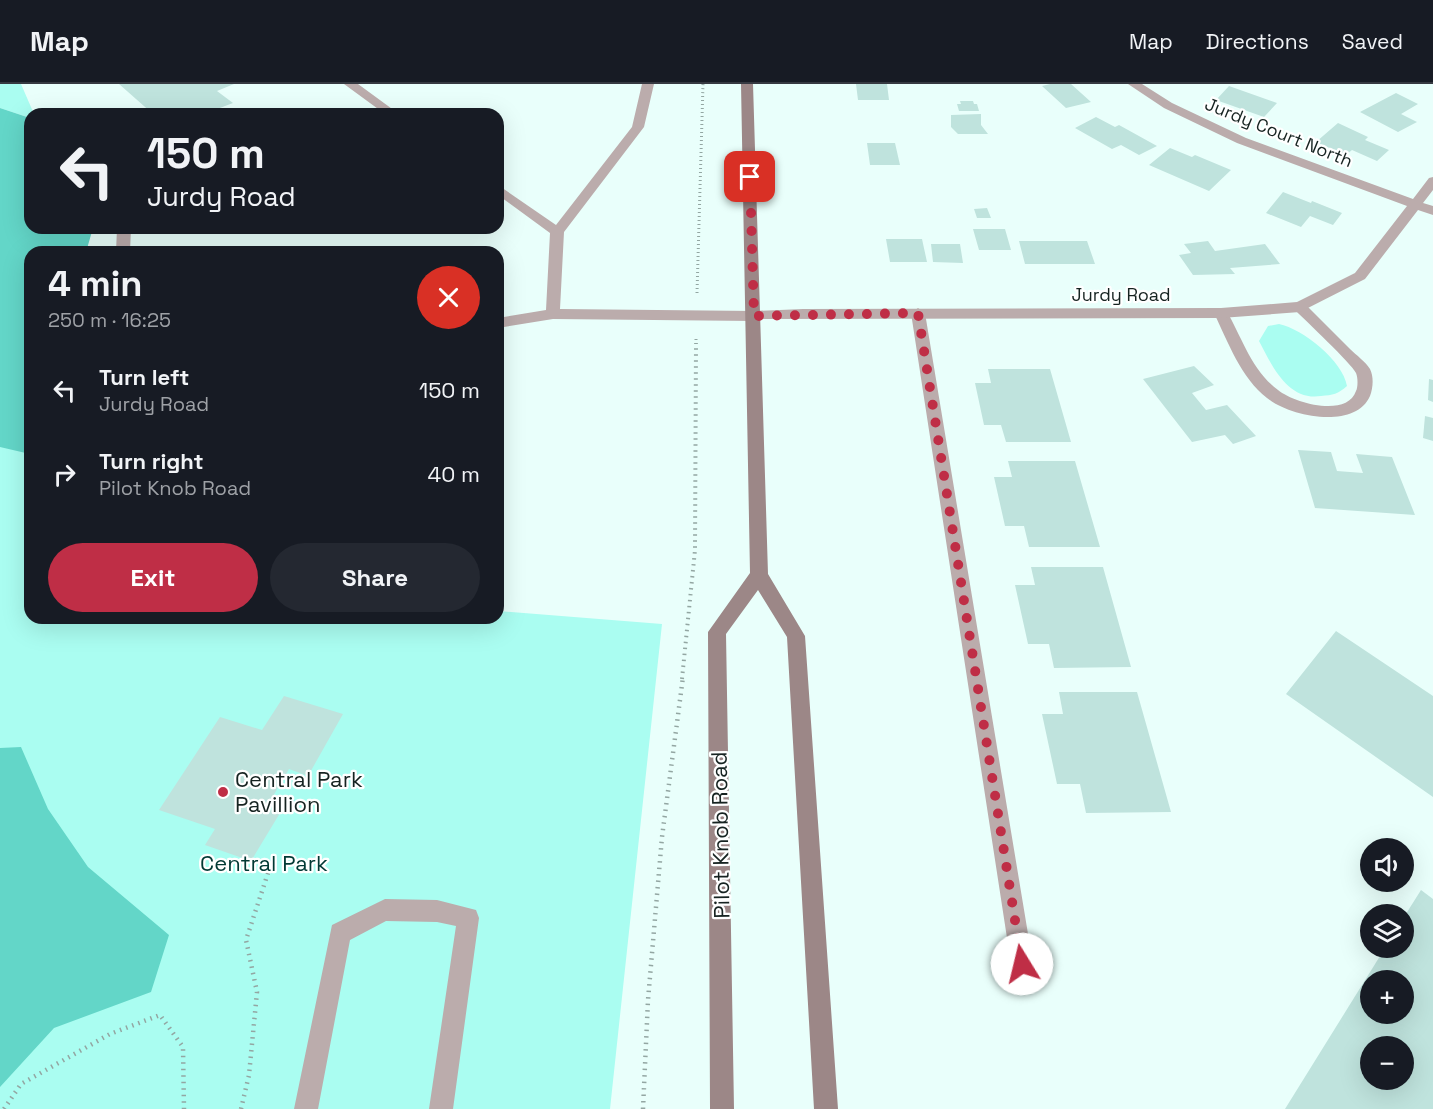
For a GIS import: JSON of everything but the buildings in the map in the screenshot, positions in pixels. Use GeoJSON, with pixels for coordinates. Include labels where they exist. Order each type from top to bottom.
{"type":"FeatureCollection","features":[{"type":"Feature","properties":{"kind":"main road"},"geometry":{"type":"LineString","coordinates":[[747,84],[759,575],[796,636],[825,1109]]}},
{"type":"Feature","properties":{"kind":"main road","name":"Pilot Knob Road"},"geometry":{"type":"LineString","coordinates":[[722,1109],[717,632],[759,575]]}},
{"type":"Feature","properties":{"kind":"street"},"geometry":{"type":"LineString","coordinates":[[350,84],[384,108]]}},
{"type":"Feature","properties":{"kind":"street"},"geometry":{"type":"LineString","coordinates":[[553,314],[557,232],[638,127],[648,84]]}},
{"type":"Feature","properties":{"kind":"street","name":"Jurdy Court North"},"geometry":{"type":"LineString","coordinates":[[1134,84],[1151,96],[1220,132],[1433,211]]}},
{"type":"Feature","properties":{"kind":"street","name":"Jurdy Road"},"geometry":{"type":"LineString","coordinates":[[504,322],[553,314],[754,316],[918,313],[1221,313],[1300,307],[1360,276],[1433,181]]}},
{"type":"Feature","properties":{"kind":"street"},"geometry":{"type":"LineString","coordinates":[[504,193],[557,232]]}},
{"type":"Feature","properties":{"kind":"street"},"geometry":{"type":"LineString","coordinates":[[1221,313],[1252,373],[1274,396],[1306,410],[1328,412],[1351,408],[1365,395],[1367,383],[1363,371],[1300,307]]}},
{"type":"Feature","properties":{"kind":"street"},"geometry":{"type":"LineString","coordinates":[[918,313],[1022,964]]}},
{"type":"Feature","properties":{"kind":"street"},"geometry":{"type":"LineString","coordinates":[[306,1109],[340,933],[385,910],[437,911],[468,918],[441,1109]]}},
{"type":"Feature","properties":{"kind":"path"},"geometry":{"type":"LineString","coordinates":[[643,1109],[648,1000],[662,837],[678,724],[696,550],[696,314],[702,84]]}},
{"type":"Feature","properties":{"kind":"path"},"geometry":{"type":"LineString","coordinates":[[242,1109],[249,1075],[257,992],[246,940],[268,873]]}},
{"type":"Feature","properties":{"kind":"path"},"geometry":{"type":"LineString","coordinates":[[4,1109],[21,1084],[110,1034],[160,1015],[183,1047],[184,1109]]}},
{"type":"Feature","properties":{"kind":"green space"},"geometry":{"type":"Polygon","coordinates":[[[0,84],[21,84],[31,108],[24,108],[24,116],[0,108],[0,84]]]}},
{"type":"Feature","properties":{"kind":"green space"},"geometry":{"type":"Polygon","coordinates":[[[1279,324],[1310,339],[1330,357],[1344,376],[1347,386],[1335,394],[1309,396],[1299,393],[1282,380],[1259,341],[1268,326],[1279,324]]]}},
{"type":"Feature","properties":{"kind":"green space","name":"Central Park"},"geometry":{"type":"Polygon","coordinates":[[[0,436],[24,438],[24,624],[504,624],[504,611],[662,624],[610,1109],[0,1109],[0,436]]]}},
{"type":"Feature","properties":{"kind":"shaded area"},"geometry":{"type":"Polygon","coordinates":[[[0,108],[24,116],[24,234],[91,234],[88,246],[24,246],[24,453],[0,447],[0,108]]]}},
{"type":"Feature","properties":{"kind":"shaded area"},"geometry":{"type":"Polygon","coordinates":[[[21,747],[48,809],[88,867],[169,935],[151,992],[54,1028],[0,1087],[0,748],[21,747]]]}},
{"type":"Feature","properties":{"kind":"place","name":"Central Park Pavillion"},"geometry":{"type":"Point","coordinates":[223,792]}},
{"type":"Feature","properties":{"kind":"route"},"geometry":{"type":"LineString","coordinates":[[750,177],[754,316],[918,313],[1022,964]]}}]}
